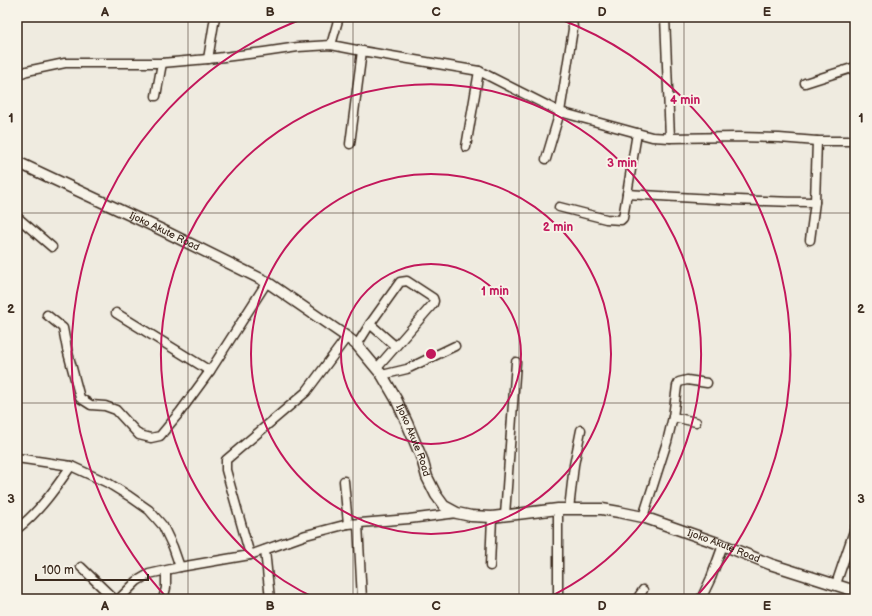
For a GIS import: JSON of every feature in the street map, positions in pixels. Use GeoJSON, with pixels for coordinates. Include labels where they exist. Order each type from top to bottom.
{"type":"FeatureCollection","features":[{"type":"Feature","properties":{"kind":"main road","name":"Ijoko Akute Road"},"geometry":{"type":"LineString","coordinates":[[17,162],[162,230],[267,282],[357,345],[379,372],[396,399],[422,460],[427,477],[436,495],[444,506],[457,513],[471,516],[492,517],[558,508],[602,509],[619,512],[643,517],[723,545],[770,564],[855,591]]}},
{"type":"Feature","properties":{"kind":"street"},"geometry":{"type":"LineString","coordinates":[[208,59],[215,17]]}},
{"type":"Feature","properties":{"kind":"street"},"geometry":{"type":"LineString","coordinates":[[331,44],[339,17]]}},
{"type":"Feature","properties":{"kind":"street"},"geometry":{"type":"LineString","coordinates":[[546,159],[560,112],[573,29],[572,17]]}},
{"type":"Feature","properties":{"kind":"street"},"geometry":{"type":"LineString","coordinates":[[665,17],[670,138]]}},
{"type":"Feature","properties":{"kind":"street"},"geometry":{"type":"LineString","coordinates":[[17,75],[27,71],[65,63],[162,63],[331,44],[362,51],[479,71],[560,112],[652,137],[738,137],[817,141],[855,141]]}},
{"type":"Feature","properties":{"kind":"street"},"geometry":{"type":"LineString","coordinates":[[350,144],[362,51]]}},
{"type":"Feature","properties":{"kind":"street"},"geometry":{"type":"LineString","coordinates":[[156,96],[162,63]]}},
{"type":"Feature","properties":{"kind":"street"},"geometry":{"type":"LineString","coordinates":[[805,83],[855,67]]}},
{"type":"Feature","properties":{"kind":"street"},"geometry":{"type":"LineString","coordinates":[[466,147],[479,71]]}},
{"type":"Feature","properties":{"kind":"street"},"geometry":{"type":"LineString","coordinates":[[559,206],[606,219],[621,220],[623,218],[637,133]]}},
{"type":"Feature","properties":{"kind":"street"},"geometry":{"type":"LineString","coordinates":[[810,240],[815,202],[817,141]]}},
{"type":"Feature","properties":{"kind":"street"},"geometry":{"type":"LineString","coordinates":[[627,194],[748,201],[815,202]]}},
{"type":"Feature","properties":{"kind":"street"},"geometry":{"type":"LineString","coordinates":[[17,217],[52,247]]}},
{"type":"Feature","properties":{"kind":"street"},"geometry":{"type":"LineString","coordinates":[[357,345],[400,282],[407,281],[433,298],[434,304],[395,346],[379,372]]}},
{"type":"Feature","properties":{"kind":"street"},"geometry":{"type":"LineString","coordinates":[[47,315],[63,328],[70,363],[80,398],[91,405],[105,406],[116,410],[139,435],[151,438],[160,436],[180,412],[210,370],[267,282]]}},
{"type":"Feature","properties":{"kind":"street"},"geometry":{"type":"LineString","coordinates":[[116,313],[210,370]]}},
{"type":"Feature","properties":{"kind":"street"},"geometry":{"type":"LineString","coordinates":[[370,324],[395,346]]}},
{"type":"Feature","properties":{"kind":"street"},"geometry":{"type":"LineString","coordinates":[[250,555],[226,470],[226,460],[306,392],[346,337]]}},
{"type":"Feature","properties":{"kind":"street"},"geometry":{"type":"LineString","coordinates":[[379,372],[406,369],[455,346]]}},
{"type":"Feature","properties":{"kind":"street"},"geometry":{"type":"LineString","coordinates":[[505,515],[516,362]]}},
{"type":"Feature","properties":{"kind":"street"},"geometry":{"type":"LineString","coordinates":[[643,517],[667,442],[673,417],[677,386],[679,382],[687,380],[707,383]]}},
{"type":"Feature","properties":{"kind":"street"},"geometry":{"type":"LineString","coordinates":[[673,417],[696,422]]}},
{"type":"Feature","properties":{"kind":"street"},"geometry":{"type":"LineString","coordinates":[[570,509],[574,465],[581,430]]}},
{"type":"Feature","properties":{"kind":"street"},"geometry":{"type":"LineString","coordinates":[[17,458],[71,466],[108,483],[129,496],[149,510],[163,526],[180,567]]}},
{"type":"Feature","properties":{"kind":"street"},"geometry":{"type":"LineString","coordinates":[[17,529],[40,507],[71,466]]}},
{"type":"Feature","properties":{"kind":"street"},"geometry":{"type":"LineString","coordinates":[[344,481],[348,524]]}},
{"type":"Feature","properties":{"kind":"street"},"geometry":{"type":"LineString","coordinates":[[558,508],[558,599]]}},
{"type":"Feature","properties":{"kind":"street"},"geometry":{"type":"LineString","coordinates":[[120,599],[137,581],[149,574],[250,555],[306,535],[348,524],[457,513]]}},
{"type":"Feature","properties":{"kind":"street"},"geometry":{"type":"LineString","coordinates":[[490,566],[492,517]]}},
{"type":"Feature","properties":{"kind":"street"},"geometry":{"type":"LineString","coordinates":[[358,524],[362,599]]}},
{"type":"Feature","properties":{"kind":"street"},"geometry":{"type":"LineString","coordinates":[[836,584],[855,528]]}},
{"type":"Feature","properties":{"kind":"street"},"geometry":{"type":"LineString","coordinates":[[701,599],[711,578],[723,545]]}},
{"type":"Feature","properties":{"kind":"street"},"geometry":{"type":"LineString","coordinates":[[265,550],[270,599]]}},
{"type":"Feature","properties":{"kind":"street"},"geometry":{"type":"LineString","coordinates":[[81,567],[114,599]]}},
{"type":"Feature","properties":{"kind":"street"},"geometry":{"type":"LineString","coordinates":[[163,599],[166,588],[166,571]]}},
{"type":"Feature","properties":{"kind":"street"},"geometry":{"type":"LineString","coordinates":[[637,599],[643,590]]}}]}
